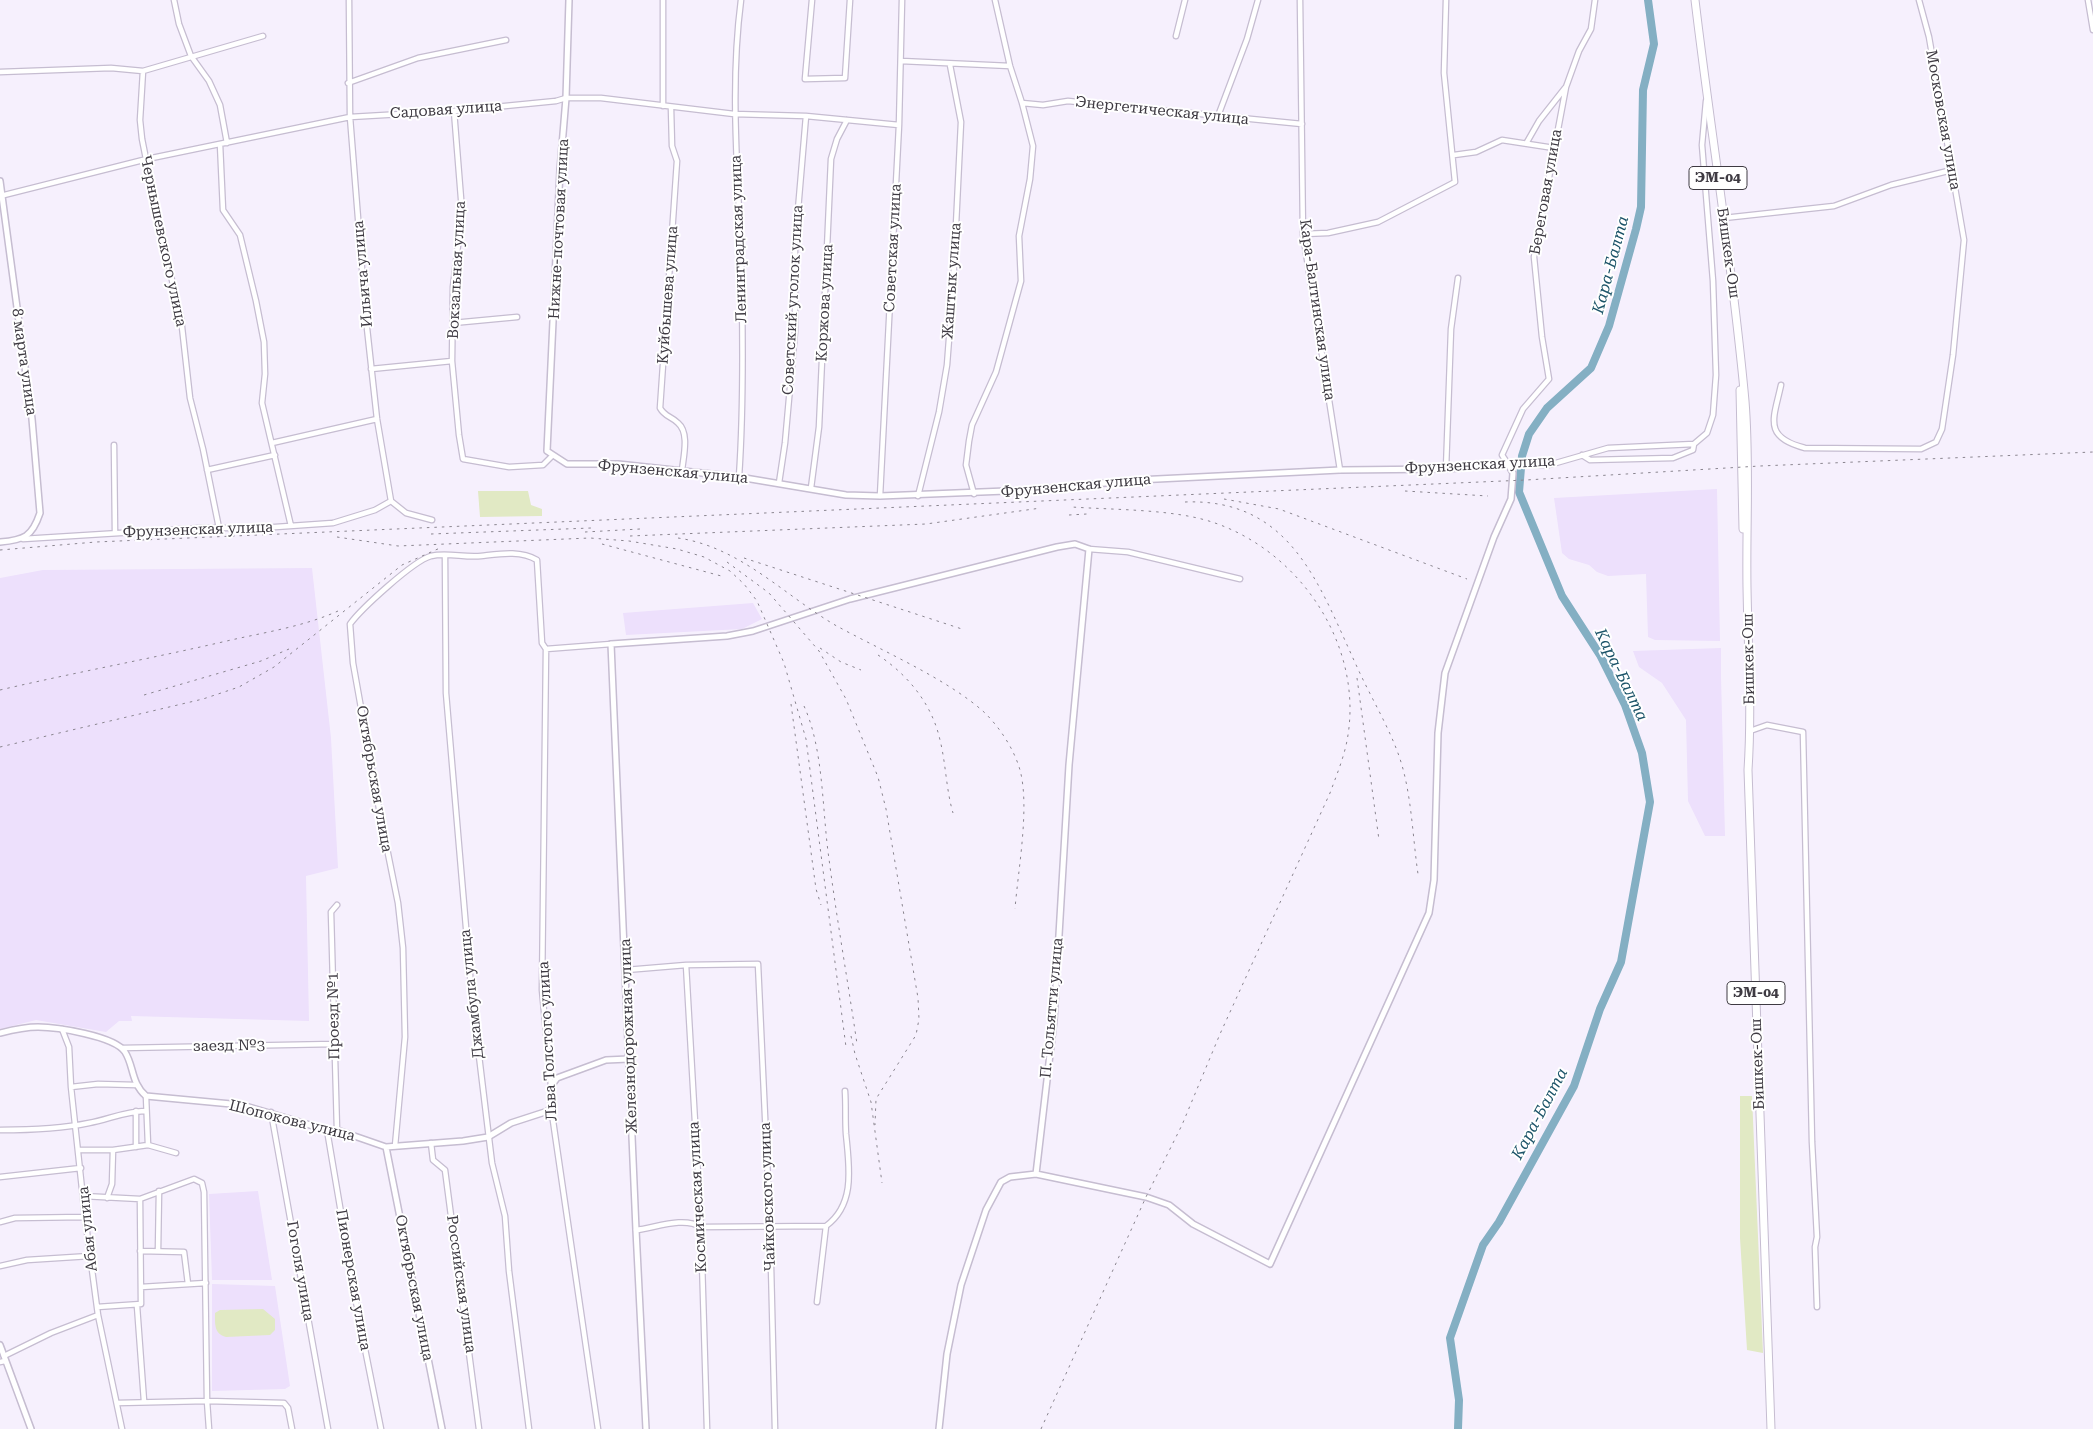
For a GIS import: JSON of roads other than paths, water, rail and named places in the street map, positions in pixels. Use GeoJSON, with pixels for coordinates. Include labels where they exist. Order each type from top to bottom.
{"type":"FeatureCollection","features":[{"type":"Feature","properties":{"kind":"highway","name":"Бишкек-Ош"},"geometry":{"type":"LineString","coordinates":[[1695,0],[1706,95],[1724,218],[1740,357],[1741,470],[1747,579],[1750,731],[1748,770],[1771,1429]]}},
{"type":"Feature","properties":{"kind":"street"},"geometry":{"type":"LineString","coordinates":[[174,0],[179,24],[191,56],[213,89],[223,118],[227,143]]}},
{"type":"Feature","properties":{"kind":"street","name":"Ильича улица"},"geometry":{"type":"LineString","coordinates":[[349,0],[348,83],[350,117],[377,419],[391,501]]}},
{"type":"Feature","properties":{"kind":"street","name":"Нижне-почтовая улица"},"geometry":{"type":"LineString","coordinates":[[552,456],[547,451],[560,170],[566,98],[569,0]]}},
{"type":"Feature","properties":{"kind":"street"},"geometry":{"type":"LineString","coordinates":[[663,0],[663,106]]}},
{"type":"Feature","properties":{"kind":"street","name":"Ленинградская улица"},"geometry":{"type":"LineString","coordinates":[[739,478],[742,429],[742,299],[734,114],[741,0]]}},
{"type":"Feature","properties":{"kind":"street"},"geometry":{"type":"LineString","coordinates":[[812,0],[805,79],[826,80],[845,78],[850,0]]}},
{"type":"Feature","properties":{"kind":"street","name":"Советская улица"},"geometry":{"type":"LineString","coordinates":[[880,496],[899,126],[902,0]]}},
{"type":"Feature","properties":{"kind":"street"},"geometry":{"type":"LineString","coordinates":[[974,494],[966,465],[972,426],[996,372],[1021,281],[1019,236],[1030,179],[1033,146],[1010,66],[995,0]]}},
{"type":"Feature","properties":{"kind":"street"},"geometry":{"type":"LineString","coordinates":[[1176,36],[1185,0]]}},
{"type":"Feature","properties":{"kind":"street"},"geometry":{"type":"LineString","coordinates":[[1218,116],[1247,39],[1258,0]]}},
{"type":"Feature","properties":{"kind":"street","name":"Кара-Балтинская улица"},"geometry":{"type":"LineString","coordinates":[[1300,0],[1303,234],[1340,470]]}},
{"type":"Feature","properties":{"kind":"street"},"geometry":{"type":"LineString","coordinates":[[1303,234],[1328,234],[1378,222],[1455,182],[1454,155],[1444,73],[1446,0]]}},
{"type":"Feature","properties":{"kind":"street","name":"Береговая улица"},"geometry":{"type":"LineString","coordinates":[[1508,464],[1502,455],[1523,409],[1549,379],[1542,337],[1534,257],[1566,87],[1579,51],[1591,29],[1595,0]]}},
{"type":"Feature","properties":{"kind":"street","name":"Московская улица"},"geometry":{"type":"LineString","coordinates":[[1781,385],[1773,424],[1778,435],[1792,445],[1805,448],[1920,449],[1936,442],[1942,429],[1964,240],[1929,37],[1919,0]]}},
{"type":"Feature","properties":{"kind":"street"},"geometry":{"type":"LineString","coordinates":[[2088,0],[2093,30]]}},
{"type":"Feature","properties":{"kind":"street"},"geometry":{"type":"LineString","coordinates":[[0,72],[111,68],[143,71],[263,36]]}},
{"type":"Feature","properties":{"kind":"street"},"geometry":{"type":"LineString","coordinates":[[348,83],[418,58],[506,40]]}},
{"type":"Feature","properties":{"kind":"street"},"geometry":{"type":"LineString","coordinates":[[901,61],[950,65],[1010,66]]}},
{"type":"Feature","properties":{"kind":"street","name":"Жаштык улица"},"geometry":{"type":"LineString","coordinates":[[918,496],[939,412],[947,365],[953,287],[961,122],[950,65]]}},
{"type":"Feature","properties":{"kind":"street","name":"Чернышевского улица"},"geometry":{"type":"LineString","coordinates":[[143,71],[140,120],[160,234],[182,318],[190,398],[219,528]]}},
{"type":"Feature","properties":{"kind":"street"},"geometry":{"type":"LineString","coordinates":[[1527,142],[1539,120],[1566,87]]}},
{"type":"Feature","properties":{"kind":"street"},"geometry":{"type":"LineString","coordinates":[[1582,455],[1590,460],[1673,458],[1693,450],[1694,444],[1707,432],[1712,415],[1716,375],[1713,281],[1702,145],[1706,95]]}},
{"type":"Feature","properties":{"kind":"street","name":"Садовая улица"},"geometry":{"type":"LineString","coordinates":[[1,196],[147,159],[350,117],[454,111],[556,101],[566,98],[601,98],[671,108],[734,114],[806,116],[899,126]]}},
{"type":"Feature","properties":{"kind":"street","name":"Энергетическая улица"},"geometry":{"type":"LineString","coordinates":[[1022,103],[1043,105],[1068,102],[1302,124]]}},
{"type":"Feature","properties":{"kind":"street","name":"Куйбышева улица"},"geometry":{"type":"LineString","coordinates":[[671,108],[672,146],[677,161],[677,169],[660,408],[665,416],[679,423],[684,432],[685,442],[682,471]]}},
{"type":"Feature","properties":{"kind":"street","name":"Вокзальная улица"},"geometry":{"type":"LineString","coordinates":[[454,111],[458,134],[462,211],[453,288],[452,360],[459,435],[464,459],[509,467],[543,465],[552,456]]}},
{"type":"Feature","properties":{"kind":"street","name":"Советский уголок улица"},"geometry":{"type":"LineString","coordinates":[[779,483],[785,443],[795,332],[795,245],[806,116]]}},
{"type":"Feature","properties":{"kind":"street","name":"Коржова улица"},"geometry":{"type":"LineString","coordinates":[[811,488],[819,427],[831,159],[837,139],[847,120]]}},
{"type":"Feature","properties":{"kind":"street"},"geometry":{"type":"LineString","coordinates":[[1454,155],[1476,152],[1502,140],[1527,142],[1554,148]]}},
{"type":"Feature","properties":{"kind":"street"},"geometry":{"type":"LineString","coordinates":[[220,144],[223,210],[240,235],[264,342],[265,374],[262,403],[291,526]]}},
{"type":"Feature","properties":{"kind":"street"},"geometry":{"type":"LineString","coordinates":[[1724,218],[1834,206],[1891,186],[1952,170]]}},
{"type":"Feature","properties":{"kind":"street","name":"8 марта улица"},"geometry":{"type":"LineString","coordinates":[[0,181],[32,420],[40,513],[35,528],[23,539]]}},
{"type":"Feature","properties":{"kind":"street"},"geometry":{"type":"LineString","coordinates":[[1446,469],[1451,329],[1458,278]]}},
{"type":"Feature","properties":{"kind":"street"},"geometry":{"type":"LineString","coordinates":[[452,324],[517,317]]}},
{"type":"Feature","properties":{"kind":"street"},"geometry":{"type":"LineString","coordinates":[[372,369],[452,360]]}},
{"type":"Feature","properties":{"kind":"street"},"geometry":{"type":"LineString","coordinates":[[272,442],[377,419]]}},
{"type":"Feature","properties":{"kind":"street","name":"Фрунзенская улица"},"geometry":{"type":"LineString","coordinates":[[552,456],[567,464],[618,464],[682,471],[779,483],[846,495],[918,496],[974,494],[1137,480],[1340,470],[1446,469],[1508,464],[1549,465],[1608,448],[1694,444]]}},
{"type":"Feature","properties":{"kind":"street"},"geometry":{"type":"LineString","coordinates":[[114,446],[115,533]]}},
{"type":"Feature","properties":{"kind":"street"},"geometry":{"type":"LineString","coordinates":[[207,470],[275,455]]}},
{"type":"Feature","properties":{"kind":"street"},"geometry":{"type":"LineString","coordinates":[[939,1429],[948,1354],[961,1285],[986,1210],[1001,1182],[1010,1176],[1036,1174],[1146,1197],[1168,1205],[1194,1224],[1270,1264],[1429,913],[1434,880],[1438,733],[1446,673],[1494,536],[1511,499],[1513,473],[1508,464]]}},
{"type":"Feature","properties":{"kind":"street"},"geometry":{"type":"LineString","coordinates":[[391,501],[406,513],[432,520]]}},
{"type":"Feature","properties":{"kind":"street","name":"Фрунзенская улица"},"geometry":{"type":"LineString","coordinates":[[0,542],[115,533],[332,523],[375,510],[391,501]]}},
{"type":"Feature","properties":{"kind":"street"},"geometry":{"type":"LineString","coordinates":[[546,649],[727,636],[753,631],[850,599],[1075,544],[1089,550],[1128,552],[1240,579]]}},
{"type":"Feature","properties":{"kind":"street","name":"П. Тольятти улица"},"geometry":{"type":"LineString","coordinates":[[1036,1174],[1054,1020],[1069,765],[1089,550]]}},
{"type":"Feature","properties":{"kind":"street","name":"Октябрьская улица"},"geometry":{"type":"LineString","coordinates":[[395,1146],[405,1037],[403,948],[398,903],[353,663],[350,624],[359,612],[423,560],[431,556],[477,557],[509,553],[531,556],[537,560]]}},
{"type":"Feature","properties":{"kind":"street","name":"Джамбула улица"},"geometry":{"type":"LineString","coordinates":[[445,555],[446,693],[472,998],[488,1137],[492,1163],[505,1216],[509,1271],[529,1429]]}},
{"type":"Feature","properties":{"kind":"street","name":"Льва Толстого улица"},"geometry":{"type":"LineString","coordinates":[[537,560],[542,643],[546,649],[542,990],[551,1086],[550,1107],[598,1429]]}},
{"type":"Feature","properties":{"kind":"street","name":"Железнодорожная улица"},"geometry":{"type":"LineString","coordinates":[[611,644],[646,1429]]}},
{"type":"Feature","properties":{"kind":"street"},"geometry":{"type":"LineString","coordinates":[[1750,731],[1767,725],[1803,732],[1812,1142],[1817,1237],[1815,1247],[1817,1307]]}},
{"type":"Feature","properties":{"kind":"street","name":"Проезд №1"},"geometry":{"type":"LineString","coordinates":[[336,1130],[331,912],[337,905]]}},
{"type":"Feature","properties":{"kind":"street","name":"Чайковского улица"},"geometry":{"type":"LineString","coordinates":[[686,965],[758,964],[770,1225],[775,1429]]}},
{"type":"Feature","properties":{"kind":"street"},"geometry":{"type":"LineString","coordinates":[[626,970],[686,965]]}},
{"type":"Feature","properties":{"kind":"street","name":"Космическая улица"},"geometry":{"type":"LineString","coordinates":[[686,965],[700,1227],[707,1429]]}},
{"type":"Feature","properties":{"kind":"street"},"geometry":{"type":"LineString","coordinates":[[0,1033],[38,1027],[62,1029],[108,1040],[122,1048],[126,1053],[136,1085],[146,1096],[145,1111],[149,1134],[148,1145]]}},
{"type":"Feature","properties":{"kind":"street","name":"Абая улица"},"geometry":{"type":"LineString","coordinates":[[62,1029],[69,1047],[71,1087],[98,1315],[122,1429]]}},
{"type":"Feature","properties":{"kind":"street","name":"заезд №3"},"geometry":{"type":"LineString","coordinates":[[122,1048],[335,1044]]}},
{"type":"Feature","properties":{"kind":"street"},"geometry":{"type":"LineString","coordinates":[[551,1086],[557,1078],[606,1060],[629,1059]]}},
{"type":"Feature","properties":{"kind":"street"},"geometry":{"type":"LineString","coordinates":[[71,1087],[98,1084],[136,1085]]}},
{"type":"Feature","properties":{"kind":"street"},"geometry":{"type":"LineString","coordinates":[[636,1230],[674,1223],[693,1222],[700,1227],[826,1226],[834,1220],[844,1206],[848,1184],[850,1163],[845,1091]]}},
{"type":"Feature","properties":{"kind":"street","name":"Шопокова улица"},"geometry":{"type":"LineString","coordinates":[[146,1096],[242,1105],[328,1130],[336,1130],[386,1146],[488,1137],[511,1123],[545,1113],[550,1107]]}},
{"type":"Feature","properties":{"kind":"street"},"geometry":{"type":"LineString","coordinates":[[0,1130],[33,1130],[76,1125],[136,1111],[145,1111]]}},
{"type":"Feature","properties":{"kind":"street"},"geometry":{"type":"LineString","coordinates":[[136,1111],[136,1147]]}},
{"type":"Feature","properties":{"kind":"street","name":"Гоголя улица"},"geometry":{"type":"LineString","coordinates":[[271,1112],[328,1429]]}},
{"type":"Feature","properties":{"kind":"street","name":"Пионерская улица"},"geometry":{"type":"LineString","coordinates":[[328,1130],[359,1319],[380,1429]]}},
{"type":"Feature","properties":{"kind":"street","name":"Российская улица"},"geometry":{"type":"LineString","coordinates":[[431,1143],[433,1160],[445,1170],[479,1429]]}},
{"type":"Feature","properties":{"kind":"street"},"geometry":{"type":"LineString","coordinates":[[79,1150],[113,1150],[148,1145],[176,1153]]}},
{"type":"Feature","properties":{"kind":"street","name":"Октябрьская улица"},"geometry":{"type":"LineString","coordinates":[[386,1146],[442,1429]]}},
{"type":"Feature","properties":{"kind":"street"},"geometry":{"type":"LineString","coordinates":[[107,1198],[112,1184],[113,1150]]}},
{"type":"Feature","properties":{"kind":"street"},"geometry":{"type":"LineString","coordinates":[[0,1177],[81,1168]]}},
{"type":"Feature","properties":{"kind":"street"},"geometry":{"type":"LineString","coordinates":[[84,1196],[140,1199],[194,1180],[202,1184],[206,1283],[206,1401],[209,1429]]}},
{"type":"Feature","properties":{"kind":"street"},"geometry":{"type":"LineString","coordinates":[[158,1251],[159,1191]]}},
{"type":"Feature","properties":{"kind":"street"},"geometry":{"type":"LineString","coordinates":[[97,1307],[137,1306],[141,1304],[140,1199]]}},
{"type":"Feature","properties":{"kind":"street"},"geometry":{"type":"LineString","coordinates":[[0,1222],[15,1218],[85,1216]]}},
{"type":"Feature","properties":{"kind":"street"},"geometry":{"type":"LineString","coordinates":[[817,1302],[826,1226]]}},
{"type":"Feature","properties":{"kind":"street"},"geometry":{"type":"LineString","coordinates":[[140,1251],[184,1252],[188,1284]]}},
{"type":"Feature","properties":{"kind":"street"},"geometry":{"type":"LineString","coordinates":[[0,1266],[27,1260],[90,1256]]}},
{"type":"Feature","properties":{"kind":"street"},"geometry":{"type":"LineString","coordinates":[[141,1287],[206,1283]]}},
{"type":"Feature","properties":{"kind":"street"},"geometry":{"type":"LineString","coordinates":[[137,1306],[144,1401]]}},
{"type":"Feature","properties":{"kind":"street"},"geometry":{"type":"LineString","coordinates":[[3,1360],[51,1332],[98,1315]]}},
{"type":"Feature","properties":{"kind":"street"},"geometry":{"type":"LineString","coordinates":[[0,1345],[3,1360],[31,1429]]}},
{"type":"Feature","properties":{"kind":"street"},"geometry":{"type":"LineString","coordinates":[[117,1403],[206,1401],[284,1403],[288,1408],[292,1429]]}},
{"type":"Feature","properties":{"kind":"waterway","name":"Кара-Балта"},"geometry":{"type":"LineString","coordinates":[[1458,1429],[1459,1400],[1450,1338],[1483,1245],[1499,1222],[1574,1086],[1600,1009],[1621,962],[1650,802],[1642,753],[1625,705],[1600,655],[1562,596],[1519,492],[1522,456],[1529,434],[1547,408],[1591,368],[1609,326],[1636,229],[1641,207],[1643,90],[1654,44],[1648,0]]}},
{"type":"Feature","properties":{"kind":"railway"},"geometry":{"type":"LineString","coordinates":[[0,550],[96,542],[1526,480],[1760,466],[2093,452]]}},
{"type":"Feature","properties":{"kind":"railway"},"geometry":{"type":"LineString","coordinates":[[1405,491],[1488,496]]}},
{"type":"Feature","properties":{"kind":"railway"},"geometry":{"type":"LineString","coordinates":[[1224,499],[1279,509],[1467,579]]}},
{"type":"Feature","properties":{"kind":"railway"},"geometry":{"type":"LineString","coordinates":[[1185,502],[1222,505],[1252,515],[1277,532],[1298,554],[1315,580],[1389,731],[1399,756],[1408,795],[1418,874]]}},
{"type":"Feature","properties":{"kind":"railway"},"geometry":{"type":"LineString","coordinates":[[1041,1429],[1146,1197],[1182,1125],[1220,1034],[1330,793],[1347,742],[1350,701],[1345,668],[1335,636],[1319,606],[1299,580],[1274,556],[1246,537],[1199,518],[1145,511],[1072,507]]}},
{"type":"Feature","properties":{"kind":"railway"},"geometry":{"type":"LineString","coordinates":[[630,536],[926,524],[1041,508]]}},
{"type":"Feature","properties":{"kind":"railway"},"geometry":{"type":"LineString","coordinates":[[1069,515],[1087,514]]}},
{"type":"Feature","properties":{"kind":"railway"},"geometry":{"type":"LineString","coordinates":[[431,534],[591,528]]}},
{"type":"Feature","properties":{"kind":"railway"},"geometry":{"type":"LineString","coordinates":[[585,532],[640,529]]}},
{"type":"Feature","properties":{"kind":"railway"},"geometry":{"type":"LineString","coordinates":[[337,537],[398,546],[590,538],[629,541],[677,549],[704,557],[730,571],[744,584],[757,601],[784,663],[806,739],[846,1047]]}},
{"type":"Feature","properties":{"kind":"railway"},"geometry":{"type":"LineString","coordinates":[[678,538],[722,551],[761,574],[835,625],[952,688],[970,700],[991,719],[1006,739],[1014,754],[1023,785],[1024,820],[1015,909]]}},
{"type":"Feature","properties":{"kind":"railway"},"geometry":{"type":"LineString","coordinates":[[602,544],[725,577]]}},
{"type":"Feature","properties":{"kind":"railway"},"geometry":{"type":"LineString","coordinates":[[0,747],[203,699],[239,687],[274,667],[402,565],[440,548]]}},
{"type":"Feature","properties":{"kind":"railway"},"geometry":{"type":"LineString","coordinates":[[744,558],[965,630]]}},
{"type":"Feature","properties":{"kind":"railway"},"geometry":{"type":"LineString","coordinates":[[727,562],[769,593],[819,651],[846,699],[878,777],[886,809],[918,998],[919,1019],[916,1035],[876,1099],[875,1125]]}},
{"type":"Feature","properties":{"kind":"railway"},"geometry":{"type":"LineString","coordinates":[[0,690],[286,628],[338,611]]}},
{"type":"Feature","properties":{"kind":"railway"},"geometry":{"type":"LineString","coordinates":[[820,648],[841,662],[861,670]]}},
{"type":"Feature","properties":{"kind":"railway"},"geometry":{"type":"LineString","coordinates":[[144,695],[261,661],[289,649]]}},
{"type":"Feature","properties":{"kind":"railway"},"geometry":{"type":"LineString","coordinates":[[878,655],[909,681],[931,714],[940,740],[953,813]]}},
{"type":"Feature","properties":{"kind":"railway"},"geometry":{"type":"LineString","coordinates":[[1357,678],[1379,840]]}},
{"type":"Feature","properties":{"kind":"railway"},"geometry":{"type":"LineString","coordinates":[[791,704],[816,889],[821,905]]}},
{"type":"Feature","properties":{"kind":"railway"},"geometry":{"type":"LineString","coordinates":[[804,706],[811,723],[819,761],[835,905],[857,1044]]}},
{"type":"Feature","properties":{"kind":"railway"},"geometry":{"type":"LineString","coordinates":[[851,1036],[871,1102],[882,1183]]}}]}
